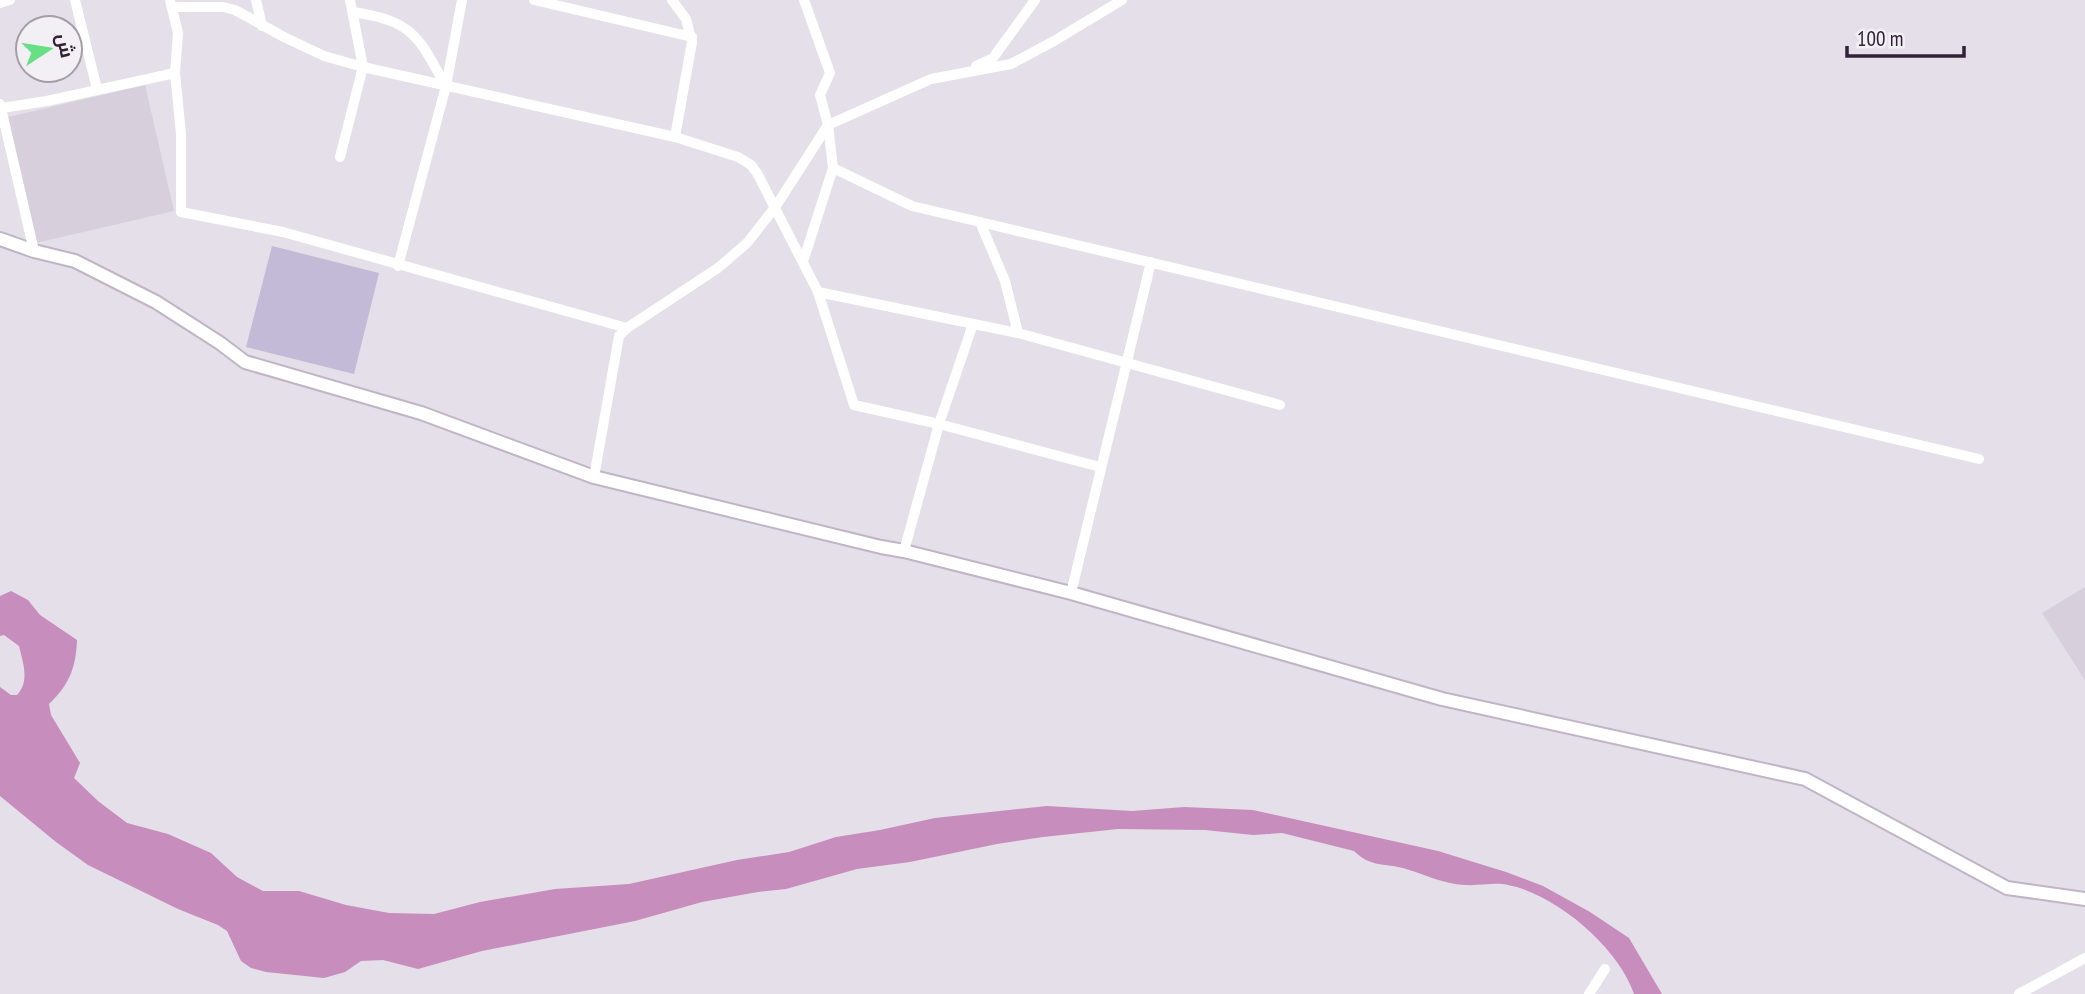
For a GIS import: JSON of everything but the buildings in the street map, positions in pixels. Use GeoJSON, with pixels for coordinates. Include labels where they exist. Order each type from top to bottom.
{"type":"FeatureCollection","features":[{"type":"Feature","properties":{"kind":"street"},"geometry":{"type":"LineString","coordinates":[[0,3],[10,0]]}},
{"type":"Feature","properties":{"kind":"street"},"geometry":{"type":"LineString","coordinates":[[75,0],[97,89]]}},
{"type":"Feature","properties":{"kind":"street"},"geometry":{"type":"LineString","coordinates":[[256,0],[262,26]]}},
{"type":"Feature","properties":{"kind":"street"},"geometry":{"type":"LineString","coordinates":[[340,157],[363,67],[350,0]]}},
{"type":"Feature","properties":{"kind":"street"},"geometry":{"type":"LineString","coordinates":[[398,266],[446,86],[463,0]]}},
{"type":"Feature","properties":{"kind":"street"},"geometry":{"type":"LineString","coordinates":[[534,0],[692,37]]}},
{"type":"Feature","properties":{"kind":"street"},"geometry":{"type":"LineString","coordinates":[[672,0],[686,19],[692,37],[691,57],[675,137]]}},
{"type":"Feature","properties":{"kind":"street"},"geometry":{"type":"LineString","coordinates":[[803,262],[833,168],[828,125],[820,95],[830,73],[804,0]]}},
{"type":"Feature","properties":{"kind":"street"},"geometry":{"type":"LineString","coordinates":[[963,73],[993,58],[1035,0]]}},
{"type":"Feature","properties":{"kind":"street"},"geometry":{"type":"LineString","coordinates":[[594,477],[620,336],[626,328],[718,268],[747,243],[776,206],[828,125],[931,79],[1011,64],[1122,0]]}},
{"type":"Feature","properties":{"kind":"street"},"geometry":{"type":"LineString","coordinates":[[626,328],[283,232],[181,212],[181,134],[175,73],[178,33],[172,3],[223,7],[243,13],[262,26],[324,56],[363,67],[675,137],[738,157],[751,165],[776,206],[818,292],[854,405],[939,424],[1100,467]]}},
{"type":"Feature","properties":{"kind":"street"},"geometry":{"type":"LineString","coordinates":[[353,12],[383,17],[404,26],[424,45],[446,86]]}},
{"type":"Feature","properties":{"kind":"street"},"geometry":{"type":"LineString","coordinates":[[34,251],[1,106],[47,101],[175,73]]}},
{"type":"Feature","properties":{"kind":"street"},"geometry":{"type":"LineString","coordinates":[[833,168],[912,206],[1979,460]]}},
{"type":"Feature","properties":{"kind":"street"},"geometry":{"type":"LineString","coordinates":[[980,222],[1005,281],[1018,333]]}},
{"type":"Feature","properties":{"kind":"street"},"geometry":{"type":"LineString","coordinates":[[0,239],[75,261],[156,302],[245,362],[390,403],[594,477],[1070,593],[1442,699],[1805,779],[2007,888],[2085,899]]}},
{"type":"Feature","properties":{"kind":"street"},"geometry":{"type":"LineString","coordinates":[[1070,593],[1152,262]]}},
{"type":"Feature","properties":{"kind":"street"},"geometry":{"type":"LineString","coordinates":[[818,292],[1018,333],[1280,405]]}},
{"type":"Feature","properties":{"kind":"street"},"geometry":{"type":"LineString","coordinates":[[904,551],[939,424],[973,324]]}},
{"type":"Feature","properties":{"kind":"street"},"geometry":{"type":"LineString","coordinates":[[2019,994],[2085,958]]}},
{"type":"Feature","properties":{"kind":"street"},"geometry":{"type":"LineString","coordinates":[[1589,994],[1605,969]]}},
{"type":"Feature","properties":{"kind":"shaded area"},"geometry":{"type":"Polygon","coordinates":[[[145,85],[174,211],[36,243],[8,117],[145,85]]]}},
{"type":"Feature","properties":{"kind":"shaded area"},"geometry":{"type":"Polygon","coordinates":[[[272,246],[379,273],[354,374],[246,347],[272,246]]]}},
{"type":"Feature","properties":{"kind":"shaded area"},"geometry":{"type":"Polygon","coordinates":[[[2085,587],[2085,680],[2042,613],[2085,587]]]}},
{"type":"Feature","properties":{"kind":"shaded area"},"geometry":{"type":"Polygon","coordinates":[[[11,591],[28,600],[40,615],[77,640],[70,675],[62,690],[49,704],[51,715],[80,763],[74,778],[127,823],[168,834],[211,853],[237,877],[263,891],[299,891],[346,905],[389,913],[434,914],[480,902],[555,889],[629,884],[737,860],[789,852],[836,837],[935,818],[1047,806],[1132,811],[1184,807],[1253,810],[1438,851],[1543,886],[1629,938],[1662,994],[1634,994],[1615,959],[1600,942],[1565,911],[1527,890],[1503,884],[1449,883],[1403,868],[1371,862],[1354,851],[1282,833],[1253,835],[1205,830],[1118,829],[997,844],[910,862],[857,869],[786,889],[702,902],[635,921],[482,951],[418,969],[383,960],[361,961],[345,972],[324,978],[266,972],[251,968],[241,961],[227,931],[218,925],[178,909],[88,865],[0,796],[0,687],[11,695],[17,695],[24,678],[19,646],[4,635],[0,636],[0,596],[11,591]]]}}]}
